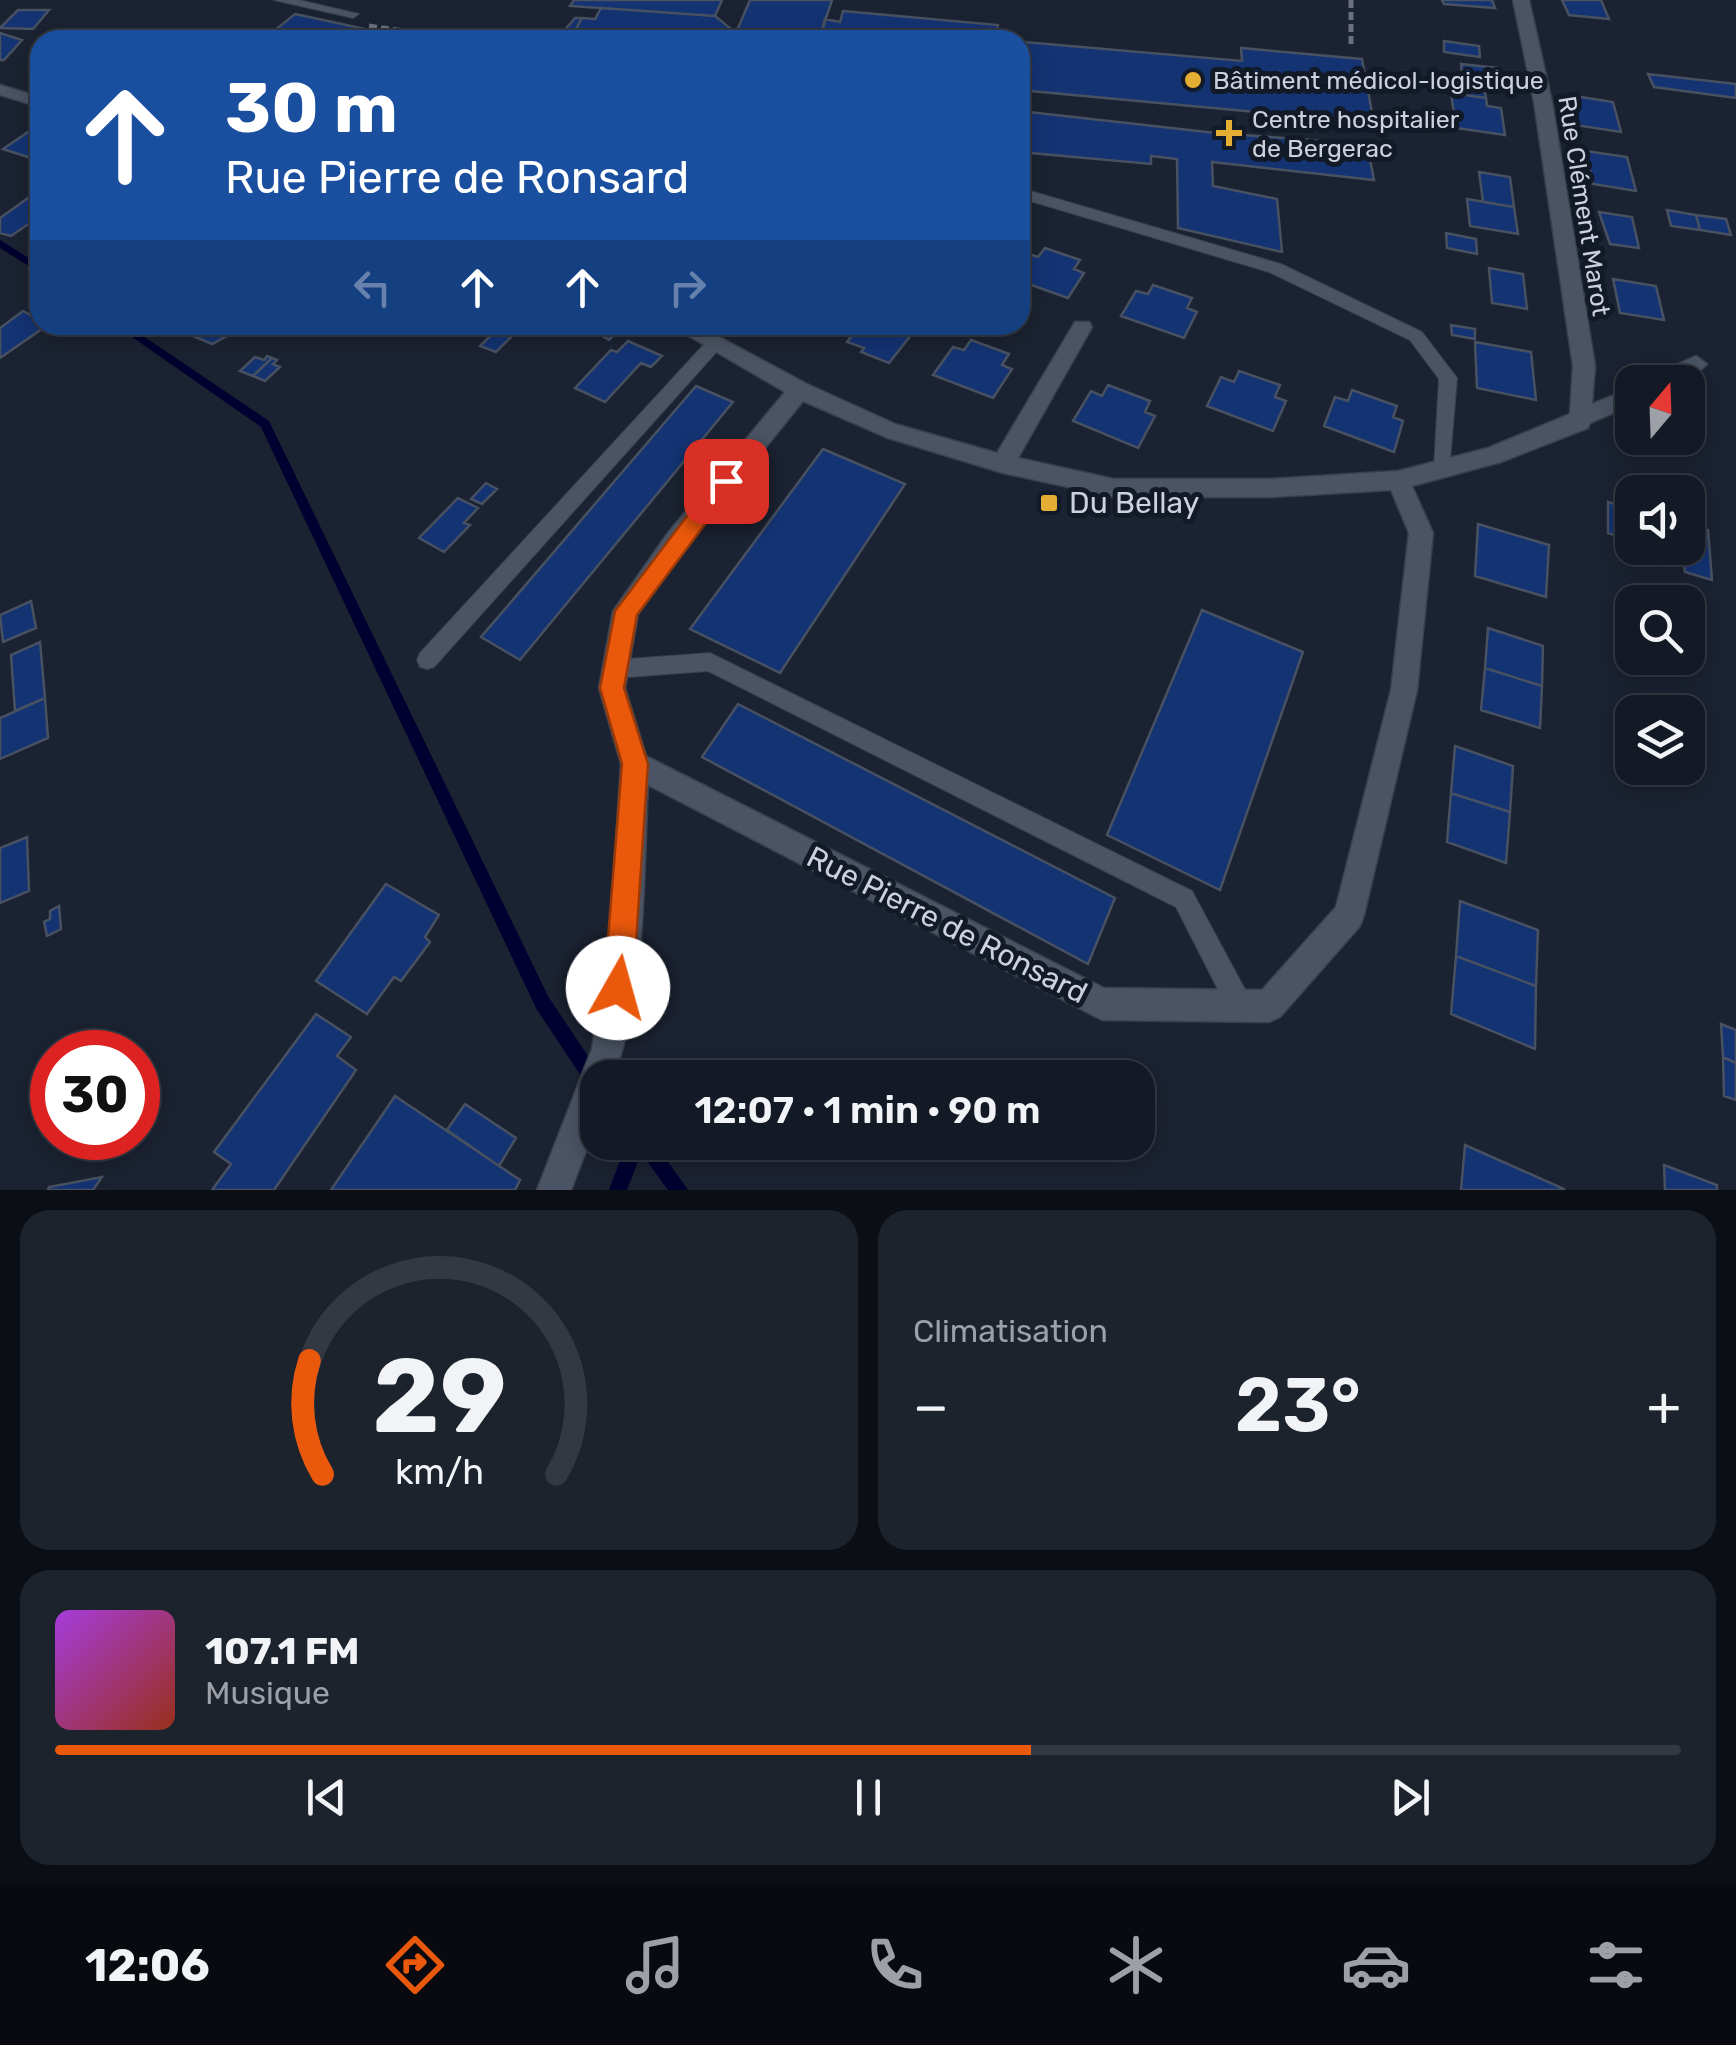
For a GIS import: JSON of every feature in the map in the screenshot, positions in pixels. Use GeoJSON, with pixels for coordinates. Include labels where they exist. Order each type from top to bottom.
{"type":"FeatureCollection","features":[{"type":"Feature","properties":{"kind":"street","name":"Rue Clément Marot"},"geometry":{"type":"LineString","coordinates":[[1522,0],[1544,102],[1584,366],[1580,422]]}},
{"type":"Feature","properties":{"kind":"street"},"geometry":{"type":"LineString","coordinates":[[0,90],[30,99]]}},
{"type":"Feature","properties":{"kind":"street"},"geometry":{"type":"LineString","coordinates":[[1002,464],[1082,327]]}},
{"type":"Feature","properties":{"kind":"street"},"geometry":{"type":"LineString","coordinates":[[698,335],[799,390],[888,430],[1002,464],[1114,488],[1271,488],[1398,480],[1493,456],[1615,404]]}},
{"type":"Feature","properties":{"kind":"street"},"geometry":{"type":"LineString","coordinates":[[554,1190],[608,1049],[625,935],[635,764],[612,688],[626,611],[676,542],[799,390]]}},
{"type":"Feature","properties":{"kind":"street","name":"Rue Pierre de Ronsard"},"geometry":{"type":"LineString","coordinates":[[635,764],[1102,1004],[1270,1006],[1349,915],[1404,690],[1421,533],[1398,480]]}},
{"type":"Feature","properties":{"kind":"lane"},"geometry":{"type":"LineString","coordinates":[[280,0],[352,14]]}},
{"type":"Feature","properties":{"kind":"lane"},"geometry":{"type":"LineString","coordinates":[[1030,197],[1274,268],[1416,336],[1448,378],[1443,468]]}},
{"type":"Feature","properties":{"kind":"lane"},"geometry":{"type":"LineString","coordinates":[[427,660],[714,344]]}},
{"type":"Feature","properties":{"kind":"lane"},"geometry":{"type":"LineString","coordinates":[[616,668],[710,662],[1184,899],[1240,1006]]}},
{"type":"Feature","properties":{"kind":"path"},"geometry":{"type":"LineString","coordinates":[[1351,46],[1352,0]]}},
{"type":"Feature","properties":{"kind":"building"},"geometry":{"type":"Polygon","coordinates":[[[574,0],[722,0],[715,16],[570,6],[574,0]]]}},
{"type":"Feature","properties":{"kind":"building"},"geometry":{"type":"Polygon","coordinates":[[[750,0],[832,0],[822,30],[737,30],[750,0]]]}},
{"type":"Feature","properties":{"kind":"building"},"geometry":{"type":"Polygon","coordinates":[[[1442,0],[1492,0],[1495,8],[1444,4],[1442,0]]]}},
{"type":"Feature","properties":{"kind":"building"},"geometry":{"type":"Polygon","coordinates":[[[1562,0],[1601,0],[1609,19],[1569,15],[1562,0]]]}},
{"type":"Feature","properties":{"kind":"building"},"geometry":{"type":"Polygon","coordinates":[[[601,8],[715,16],[732,30],[575,30],[582,18],[595,19],[601,8]]]}},
{"type":"Feature","properties":{"kind":"building"},"geometry":{"type":"Polygon","coordinates":[[[18,10],[49,10],[33,29],[0,28],[18,10]]]}},
{"type":"Feature","properties":{"kind":"building"},"geometry":{"type":"Polygon","coordinates":[[[843,11],[998,25],[997,30],[822,30],[825,19],[840,22],[843,11]]]}},
{"type":"Feature","properties":{"kind":"building"},"geometry":{"type":"Polygon","coordinates":[[[295,14],[370,30],[275,30],[295,14]]]}},
{"type":"Feature","properties":{"kind":"building"},"geometry":{"type":"Polygon","coordinates":[[[575,18],[582,18],[575,30],[565,30],[575,18]]]}},
{"type":"Feature","properties":{"kind":"building"},"geometry":{"type":"Polygon","coordinates":[[[0,33],[22,40],[4,60],[0,60],[0,33]]]}},
{"type":"Feature","properties":{"kind":"building"},"geometry":{"type":"Polygon","coordinates":[[[1444,41],[1479,46],[1480,57],[1444,52],[1444,41]]]}},
{"type":"Feature","properties":{"kind":"building","name":"Bâtiment médicol-logistique"},"geometry":{"type":"Polygon","coordinates":[[[1030,43],[1242,61],[1241,48],[1362,59],[1374,123],[1030,91],[1030,43]]]}},
{"type":"Feature","properties":{"kind":"building"},"geometry":{"type":"Polygon","coordinates":[[[1461,64],[1497,68],[1499,88],[1484,86],[1486,98],[1451,93],[1450,81],[1463,83],[1461,64]]]}},
{"type":"Feature","properties":{"kind":"building"},"geometry":{"type":"Polygon","coordinates":[[[1648,74],[1736,84],[1736,98],[1654,87],[1648,74]]]}},
{"type":"Feature","properties":{"kind":"building"},"geometry":{"type":"Polygon","coordinates":[[[1451,93],[1486,98],[1487,106],[1501,108],[1505,135],[1456,128],[1451,93]]]}},
{"type":"Feature","properties":{"kind":"building"},"geometry":{"type":"Polygon","coordinates":[[[1575,96],[1613,102],[1621,132],[1575,125],[1570,103],[1577,104],[1575,96]]]}},
{"type":"Feature","properties":{"kind":"building"},"geometry":{"type":"Polygon","coordinates":[[[1030,112],[1216,133],[1367,144],[1374,180],[1212,162],[1213,186],[1277,199],[1282,252],[1178,228],[1177,159],[1151,156],[1151,164],[1030,153],[1030,112]]]}},
{"type":"Feature","properties":{"kind":"building"},"geometry":{"type":"Polygon","coordinates":[[[30,131],[30,158],[3,149],[30,131]]]}},
{"type":"Feature","properties":{"kind":"building"},"geometry":{"type":"Polygon","coordinates":[[[1586,151],[1627,157],[1636,191],[1593,184],[1586,151]]]}},
{"type":"Feature","properties":{"kind":"building"},"geometry":{"type":"Polygon","coordinates":[[[1479,172],[1510,177],[1514,207],[1483,202],[1479,172]]]}},
{"type":"Feature","properties":{"kind":"building"},"geometry":{"type":"Polygon","coordinates":[[[30,199],[30,223],[11,236],[0,233],[0,218],[30,199]]]}},
{"type":"Feature","properties":{"kind":"building"},"geometry":{"type":"Polygon","coordinates":[[[1467,199],[1514,207],[1518,234],[1470,226],[1467,199]]]}},
{"type":"Feature","properties":{"kind":"building"},"geometry":{"type":"Polygon","coordinates":[[[1667,210],[1696,215],[1700,230],[1671,226],[1667,210]]]}},
{"type":"Feature","properties":{"kind":"building"},"geometry":{"type":"Polygon","coordinates":[[[1599,212],[1632,217],[1639,248],[1610,244],[1599,212]]]}},
{"type":"Feature","properties":{"kind":"building"},"geometry":{"type":"Polygon","coordinates":[[[1696,215],[1726,219],[1731,235],[1700,230],[1696,215]]]}},
{"type":"Feature","properties":{"kind":"building"},"geometry":{"type":"Polygon","coordinates":[[[1446,233],[1476,239],[1477,254],[1447,248],[1446,233]]]}},
{"type":"Feature","properties":{"kind":"building"},"geometry":{"type":"Polygon","coordinates":[[[1045,248],[1080,260],[1074,269],[1084,273],[1068,298],[1030,285],[1030,254],[1038,257],[1045,248]]]}},
{"type":"Feature","properties":{"kind":"building"},"geometry":{"type":"Polygon","coordinates":[[[1489,268],[1523,274],[1527,309],[1492,303],[1489,268]]]}},
{"type":"Feature","properties":{"kind":"building"},"geometry":{"type":"Polygon","coordinates":[[[1613,279],[1656,286],[1664,320],[1620,313],[1613,279]]]}},
{"type":"Feature","properties":{"kind":"building"},"geometry":{"type":"Polygon","coordinates":[[[1153,285],[1192,298],[1187,308],[1197,312],[1184,338],[1121,316],[1136,291],[1148,294],[1153,285]]]}},
{"type":"Feature","properties":{"kind":"building"},"geometry":{"type":"Polygon","coordinates":[[[23,311],[30,315],[30,335],[33,335],[0,358],[0,328],[23,311]]]}},
{"type":"Feature","properties":{"kind":"building"},"geometry":{"type":"Polygon","coordinates":[[[1451,325],[1475,329],[1475,339],[1452,335],[1451,325]]]}},
{"type":"Feature","properties":{"kind":"building"},"geometry":{"type":"Polygon","coordinates":[[[191,335],[225,337],[212,344],[191,335]]]}},
{"type":"Feature","properties":{"kind":"building"},"geometry":{"type":"Polygon","coordinates":[[[491,335],[513,335],[496,352],[480,346],[491,335]]]}},
{"type":"Feature","properties":{"kind":"building"},"geometry":{"type":"Polygon","coordinates":[[[852,335],[911,335],[889,363],[847,342],[852,335]]]}},
{"type":"Feature","properties":{"kind":"building"},"geometry":{"type":"Polygon","coordinates":[[[971,340],[1009,354],[1002,365],[1012,369],[993,398],[933,375],[953,347],[964,350],[971,340]]]}},
{"type":"Feature","properties":{"kind":"building"},"geometry":{"type":"Polygon","coordinates":[[[628,341],[662,356],[651,367],[641,363],[605,402],[575,388],[611,350],[617,352],[628,341]]]}},
{"type":"Feature","properties":{"kind":"building"},"geometry":{"type":"Polygon","coordinates":[[[1475,342],[1531,352],[1536,400],[1477,388],[1475,342]]]}},
{"type":"Feature","properties":{"kind":"building"},"geometry":{"type":"Polygon","coordinates":[[[267,356],[272,358],[253,376],[240,371],[255,357],[264,360],[267,356]]]}},
{"type":"Feature","properties":{"kind":"building"},"geometry":{"type":"Polygon","coordinates":[[[272,358],[277,360],[273,364],[280,367],[265,381],[253,376],[272,358]]]}},
{"type":"Feature","properties":{"kind":"building"},"geometry":{"type":"Polygon","coordinates":[[[1239,371],[1280,385],[1275,397],[1286,401],[1273,431],[1207,406],[1221,377],[1234,382],[1239,371]]]}},
{"type":"Feature","properties":{"kind":"building"},"geometry":{"type":"Polygon","coordinates":[[[1108,385],[1150,401],[1145,412],[1155,416],[1138,448],[1073,421],[1091,391],[1102,396],[1108,385]]]}},
{"type":"Feature","properties":{"kind":"building"},"geometry":{"type":"Polygon","coordinates":[[[696,386],[733,402],[520,660],[481,637],[696,386]]]}},
{"type":"Feature","properties":{"kind":"building"},"geometry":{"type":"Polygon","coordinates":[[[1352,390],[1397,406],[1393,417],[1403,421],[1394,452],[1324,426],[1335,397],[1348,401],[1352,390]]]}},
{"type":"Feature","properties":{"kind":"building"},"geometry":{"type":"Polygon","coordinates":[[[823,449],[905,484],[780,673],[690,629],[823,449]]]}},
{"type":"Feature","properties":{"kind":"building"},"geometry":{"type":"Polygon","coordinates":[[[486,483],[497,489],[482,504],[471,499],[486,483]]]}},
{"type":"Feature","properties":{"kind":"building"},"geometry":{"type":"Polygon","coordinates":[[[458,498],[478,508],[464,523],[470,525],[444,552],[419,538],[458,498]]]}},
{"type":"Feature","properties":{"kind":"building"},"geometry":{"type":"Polygon","coordinates":[[[1608,502],[1615,504],[1615,535],[1608,533],[1608,502]]]}},
{"type":"Feature","properties":{"kind":"building"},"geometry":{"type":"Polygon","coordinates":[[[1478,524],[1549,545],[1546,597],[1475,576],[1478,524]]]}},
{"type":"Feature","properties":{"kind":"building"},"geometry":{"type":"Polygon","coordinates":[[[1705,529],[1708,530],[1712,580],[1685,572],[1684,565],[1705,565],[1705,529]]]}},
{"type":"Feature","properties":{"kind":"building"},"geometry":{"type":"Polygon","coordinates":[[[31,601],[36,628],[3,642],[0,615],[31,601]]]}},
{"type":"Feature","properties":{"kind":"building"},"geometry":{"type":"Polygon","coordinates":[[[1202,610],[1303,652],[1220,890],[1107,835],[1202,610]]]}},
{"type":"Feature","properties":{"kind":"building"},"geometry":{"type":"Polygon","coordinates":[[[1488,628],[1543,646],[1542,686],[1485,668],[1488,628]]]}},
{"type":"Feature","properties":{"kind":"building"},"geometry":{"type":"Polygon","coordinates":[[[40,642],[45,698],[15,711],[11,655],[40,642]]]}},
{"type":"Feature","properties":{"kind":"building"},"geometry":{"type":"Polygon","coordinates":[[[1485,668],[1542,686],[1540,728],[1481,710],[1485,668]]]}},
{"type":"Feature","properties":{"kind":"building"},"geometry":{"type":"Polygon","coordinates":[[[45,698],[48,738],[0,759],[0,718],[45,698]]]}},
{"type":"Feature","properties":{"kind":"building"},"geometry":{"type":"Polygon","coordinates":[[[738,704],[1115,898],[1088,964],[702,757],[738,704]]]}},
{"type":"Feature","properties":{"kind":"building"},"geometry":{"type":"Polygon","coordinates":[[[1455,746],[1513,766],[1510,812],[1451,793],[1455,746]]]}},
{"type":"Feature","properties":{"kind":"building"},"geometry":{"type":"Polygon","coordinates":[[[1451,793],[1510,812],[1506,863],[1447,842],[1451,793]]]}},
{"type":"Feature","properties":{"kind":"building"},"geometry":{"type":"Polygon","coordinates":[[[27,837],[29,891],[0,903],[0,848],[27,837]]]}},
{"type":"Feature","properties":{"kind":"building"},"geometry":{"type":"Polygon","coordinates":[[[386,884],[439,915],[425,937],[430,942],[401,981],[394,977],[367,1014],[316,981],[386,884]]]}},
{"type":"Feature","properties":{"kind":"building"},"geometry":{"type":"Polygon","coordinates":[[[1460,901],[1538,930],[1536,986],[1456,956],[1460,901]]]}},
{"type":"Feature","properties":{"kind":"building"},"geometry":{"type":"Polygon","coordinates":[[[59,906],[61,929],[47,936],[44,922],[50,919],[50,911],[59,906]]]}},
{"type":"Feature","properties":{"kind":"building"},"geometry":{"type":"Polygon","coordinates":[[[1456,956],[1536,986],[1535,1049],[1451,1014],[1456,956]]]}},
{"type":"Feature","properties":{"kind":"building"},"geometry":{"type":"Polygon","coordinates":[[[316,1014],[351,1037],[337,1056],[356,1070],[274,1190],[212,1190],[231,1164],[214,1152],[316,1014]]]}},
{"type":"Feature","properties":{"kind":"building"},"geometry":{"type":"Polygon","coordinates":[[[1721,1024],[1736,1030],[1736,1063],[1723,1057],[1721,1024]]]}},
{"type":"Feature","properties":{"kind":"building"},"geometry":{"type":"Polygon","coordinates":[[[1723,1057],[1736,1063],[1736,1100],[1724,1096],[1723,1057]]]}},
{"type":"Feature","properties":{"kind":"building"},"geometry":{"type":"Polygon","coordinates":[[[395,1096],[520,1180],[515,1190],[331,1190],[395,1096]]]}},
{"type":"Feature","properties":{"kind":"building"},"geometry":{"type":"Polygon","coordinates":[[[465,1104],[516,1138],[499,1166],[447,1130],[465,1104]]]}},
{"type":"Feature","properties":{"kind":"building"},"geometry":{"type":"Polygon","coordinates":[[[1465,1145],[1564,1189],[1564,1190],[1461,1190],[1465,1145]]]}},
{"type":"Feature","properties":{"kind":"building"},"geometry":{"type":"Polygon","coordinates":[[[1664,1165],[1717,1185],[1717,1190],[1665,1190],[1664,1165]]]}},
{"type":"Feature","properties":{"kind":"building"},"geometry":{"type":"Polygon","coordinates":[[[102,1177],[93,1190],[48,1190],[49,1187],[102,1177]]]}},
{"type":"Feature","properties":{"kind":"waterway"},"geometry":{"type":"LineString","coordinates":[[0,243],[30,263]]}},
{"type":"Feature","properties":{"kind":"waterway"},"geometry":{"type":"LineString","coordinates":[[135,335],[265,424],[542,1002],[580,1060]]}},
{"type":"Feature","properties":{"kind":"waterway"},"geometry":{"type":"LineString","coordinates":[[618,1190],[629,1160]]}},
{"type":"Feature","properties":{"kind":"waterway"},"geometry":{"type":"LineString","coordinates":[[656,1160],[679,1190]]}},
{"type":"Feature","properties":{"kind":"place","name":"Bâtiment médicol-logistique"},"geometry":{"type":"Point","coordinates":[1193,80]}},
{"type":"Feature","properties":{"kind":"place","name":"Centre hospitalier de Bergerac"},"geometry":{"type":"Point","coordinates":[1229,133]}},
{"type":"Feature","properties":{"kind":"place","name":"Du Bellay"},"geometry":{"type":"Point","coordinates":[1049,503]}},
{"type":"Feature","properties":{"kind":"route"},"geometry":{"type":"LineString","coordinates":[[618,988],[635,764],[612,688],[626,611],[726,481]]}}]}
